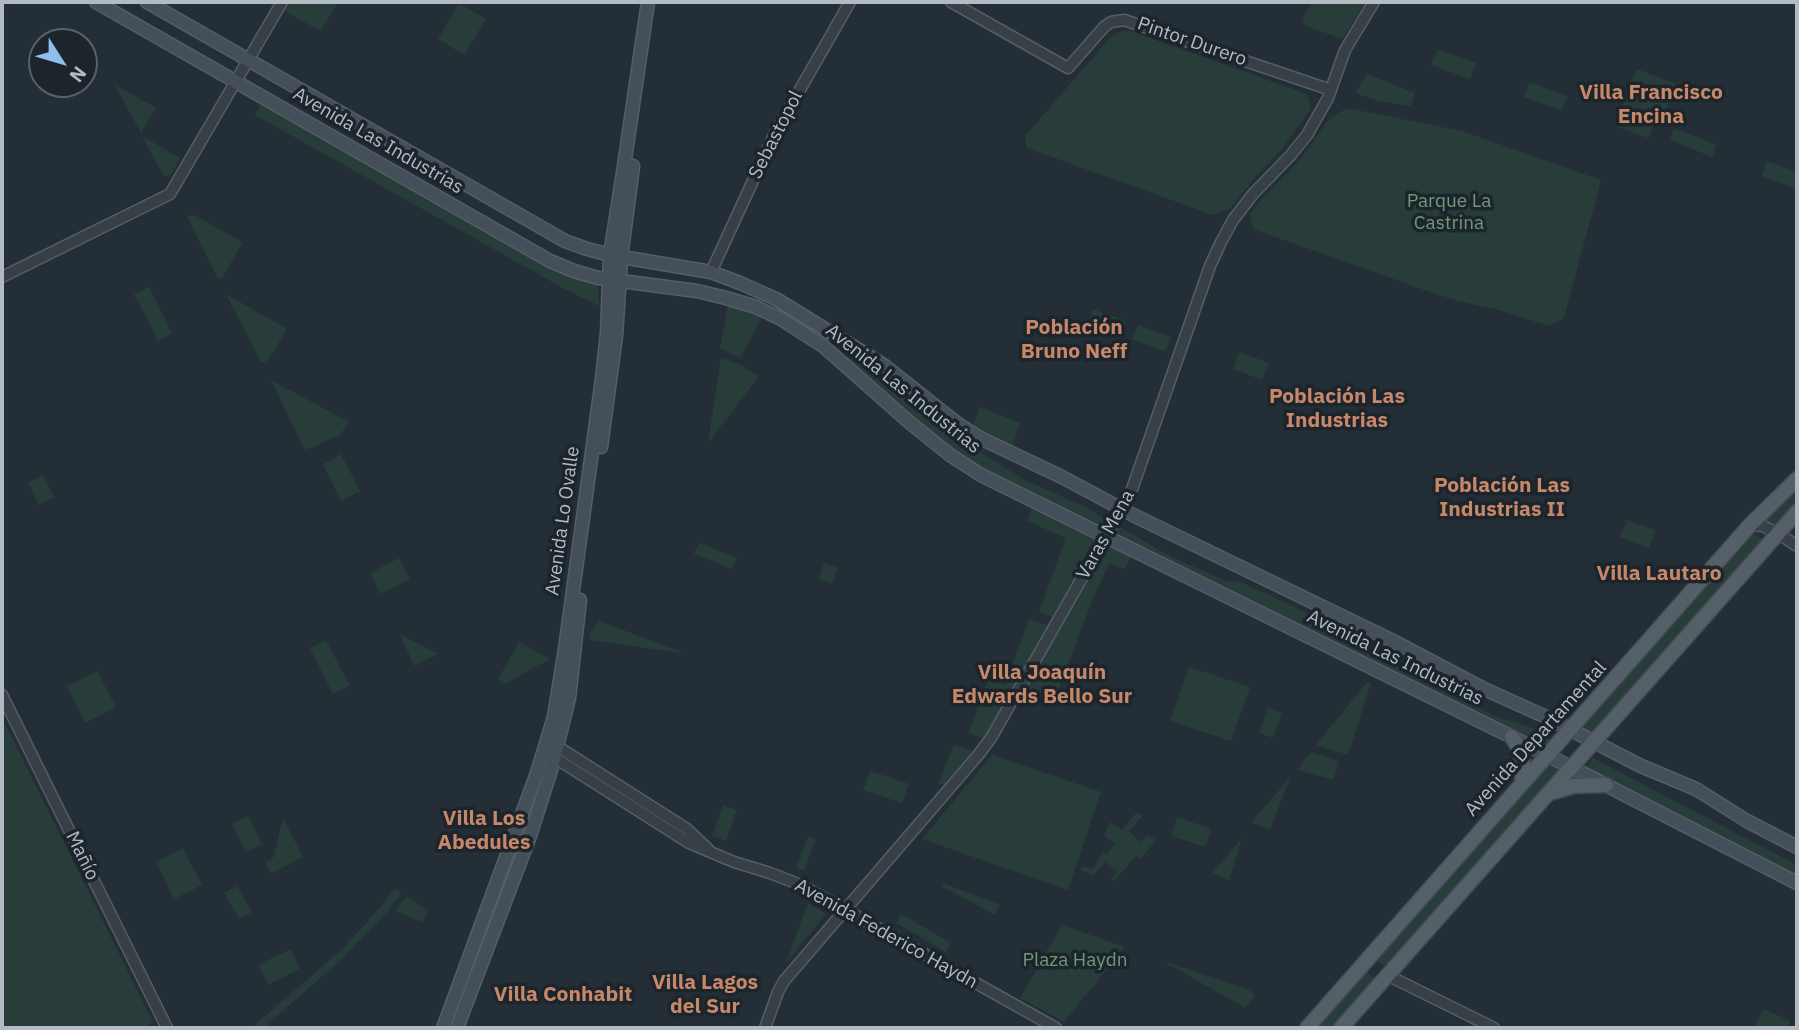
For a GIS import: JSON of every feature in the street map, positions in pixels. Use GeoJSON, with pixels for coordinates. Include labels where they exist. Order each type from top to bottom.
{"type":"FeatureCollection","features":[{"type":"Feature","properties":{"kind":"main road","name":"Avenida Las Industrias"},"geometry":{"type":"LineString","coordinates":[[96,2],[537,254],[574,271],[713,295],[756,307],[781,319],[823,346],[890,406],[961,463],[990,480],[1512,737],[1797,883]]}},
{"type":"Feature","properties":{"kind":"main road","name":"Avenida Las Industrias"},"geometry":{"type":"LineString","coordinates":[[147,2],[576,246],[616,257],[710,272],[753,288],[787,305],[885,366],[969,432],[1492,693],[1696,789],[1747,821],[1797,847]]}},
{"type":"Feature","properties":{"kind":"main road","name":"Avenida Lo Ovalle"},"geometry":{"type":"LineString","coordinates":[[443,1028],[568,709],[581,587],[613,361],[616,257],[648,2]]}},
{"type":"Feature","properties":{"kind":"main road","name":"Avenida Lo Ovalle"},"geometry":{"type":"LineString","coordinates":[[616,257],[656,2]]}},
{"type":"Feature","properties":{"kind":"main road","name":"Avenida Departamental"},"geometry":{"type":"LineString","coordinates":[[1307,1028],[1750,526],[1797,479]]}},
{"type":"Feature","properties":{"kind":"main road"},"geometry":{"type":"LineString","coordinates":[[1341,1028],[1797,512]]}},
{"type":"Feature","properties":{"kind":"main road"},"geometry":{"type":"LineString","coordinates":[[1512,737],[1524,763],[1522,783]]}},
{"type":"Feature","properties":{"kind":"main road","name":"Avenida Lo Ovalle"},"geometry":{"type":"LineString","coordinates":[[457,1028],[530,836],[551,749]]}},
{"type":"Feature","properties":{"kind":"main road"},"geometry":{"type":"LineString","coordinates":[[1546,795],[1574,786],[1606,785]]}},
{"type":"Feature","properties":{"kind":"main road"},"geometry":{"type":"LineString","coordinates":[[1373,952],[1376,966],[1387,975]]}},
{"type":"Feature","properties":{"kind":"street"},"geometry":{"type":"LineString","coordinates":[[2,277],[170,194],[282,2]]}},
{"type":"Feature","properties":{"kind":"street","name":"Sebastopol"},"geometry":{"type":"LineString","coordinates":[[710,272],[774,135],[850,2]]}},
{"type":"Feature","properties":{"kind":"street","name":"Pintor Durero"},"geometry":{"type":"LineString","coordinates":[[951,2],[1068,68],[1104,27],[1124,20],[1331,90]]}},
{"type":"Feature","properties":{"kind":"street","name":"Varas Mena"},"geometry":{"type":"LineString","coordinates":[[765,1028],[784,981],[985,747],[1121,509],[1137,476],[1210,266],[1221,242],[1233,220],[1253,194],[1303,141],[1331,90],[1345,50],[1374,2]]}},
{"type":"Feature","properties":{"kind":"street"},"geometry":{"type":"LineString","coordinates":[[1750,526],[1760,526],[1797,546]]}},
{"type":"Feature","properties":{"kind":"street","name":"Mañío"},"geometry":{"type":"LineString","coordinates":[[2,695],[169,1028]]}},
{"type":"Feature","properties":{"kind":"street","name":"Avenida Federico Haydn"},"geometry":{"type":"LineString","coordinates":[[551,749],[687,829],[711,852],[789,880],[1056,1028]]}},
{"type":"Feature","properties":{"kind":"street"},"geometry":{"type":"LineString","coordinates":[[1387,975],[1494,1028]]}},
{"type":"Feature","properties":{"kind":"green space"},"geometry":{"type":"Polygon","coordinates":[[[289,2],[338,2],[321,31],[284,11],[289,2]]]}},
{"type":"Feature","properties":{"kind":"green space"},"geometry":{"type":"Polygon","coordinates":[[[1312,2],[1366,2],[1342,39],[1304,25],[1302,20],[1312,2]]]}},
{"type":"Feature","properties":{"kind":"green space"},"geometry":{"type":"Polygon","coordinates":[[[459,3],[486,19],[464,55],[438,39],[459,3]]]}},
{"type":"Feature","properties":{"kind":"green space"},"geometry":{"type":"Polygon","coordinates":[[[1121,31],[1130,31],[1307,94],[1311,109],[1282,149],[1230,209],[1213,215],[1027,148],[1025,136],[1108,40],[1121,31]]]}},
{"type":"Feature","properties":{"kind":"green space"},"geometry":{"type":"Polygon","coordinates":[[[1437,49],[1476,63],[1470,79],[1431,65],[1437,49]]]}},
{"type":"Feature","properties":{"kind":"green space"},"geometry":{"type":"Polygon","coordinates":[[[1637,69],[1676,84],[1661,122],[1655,121],[1649,138],[1617,127],[1623,110],[1651,119],[1622,107],[1637,69]]]}},
{"type":"Feature","properties":{"kind":"green space"},"geometry":{"type":"Polygon","coordinates":[[[1367,74],[1415,93],[1411,106],[1378,101],[1355,93],[1367,74]]]}},
{"type":"Feature","properties":{"kind":"green space"},"geometry":{"type":"Polygon","coordinates":[[[1529,82],[1567,96],[1562,111],[1524,97],[1529,82]]]}},
{"type":"Feature","properties":{"kind":"green space"},"geometry":{"type":"Polygon","coordinates":[[[114,84],[156,108],[141,133],[114,84]]]}},
{"type":"Feature","properties":{"kind":"green space"},"geometry":{"type":"Polygon","coordinates":[[[263,101],[594,283],[598,287],[599,306],[255,115],[263,101]]]}},
{"type":"Feature","properties":{"kind":"green space","name":"Parque La Castrina"},"geometry":{"type":"Polygon","coordinates":[[[1347,108],[1462,131],[1601,180],[1564,318],[1549,326],[1499,310],[1458,301],[1253,229],[1250,214],[1299,161],[1329,119],[1347,108]]]}},
{"type":"Feature","properties":{"kind":"green space"},"geometry":{"type":"Polygon","coordinates":[[[1674,128],[1717,145],[1712,157],[1670,140],[1674,128]]]}},
{"type":"Feature","properties":{"kind":"green space"},"geometry":{"type":"Polygon","coordinates":[[[142,136],[180,158],[170,177],[163,175],[142,136]]]}},
{"type":"Feature","properties":{"kind":"green space"},"geometry":{"type":"Polygon","coordinates":[[[1767,161],[1797,172],[1797,189],[1762,176],[1767,161]]]}},
{"type":"Feature","properties":{"kind":"green space"},"geometry":{"type":"Polygon","coordinates":[[[194,215],[243,242],[222,278],[218,279],[187,216],[194,215]]]}},
{"type":"Feature","properties":{"kind":"green space"},"geometry":{"type":"Polygon","coordinates":[[[149,287],[172,333],[158,341],[134,294],[149,287]]]}},
{"type":"Feature","properties":{"kind":"green space"},"geometry":{"type":"Polygon","coordinates":[[[226,294],[287,329],[266,364],[260,361],[226,294]]]}},
{"type":"Feature","properties":{"kind":"green space"},"geometry":{"type":"Polygon","coordinates":[[[728,305],[750,311],[762,318],[740,358],[720,348],[728,305]]]}},
{"type":"Feature","properties":{"kind":"green space"},"geometry":{"type":"Polygon","coordinates":[[[1093,309],[1126,321],[1121,336],[1088,324],[1093,309]]]}},
{"type":"Feature","properties":{"kind":"green space"},"geometry":{"type":"Polygon","coordinates":[[[1138,325],[1171,337],[1165,352],[1132,339],[1138,325]]]}},
{"type":"Feature","properties":{"kind":"green space"},"geometry":{"type":"Polygon","coordinates":[[[1239,352],[1269,363],[1262,380],[1233,369],[1239,352]]]}},
{"type":"Feature","properties":{"kind":"green space"},"geometry":{"type":"Polygon","coordinates":[[[845,356],[896,388],[959,439],[1025,480],[1087,508],[1172,557],[1224,580],[1243,583],[1303,611],[1345,632],[1393,663],[1495,716],[1530,727],[1551,739],[1543,749],[1005,483],[956,455],[843,358],[845,356]]]}},
{"type":"Feature","properties":{"kind":"green space"},"geometry":{"type":"Polygon","coordinates":[[[721,358],[739,364],[759,376],[708,443],[721,358]]]}},
{"type":"Feature","properties":{"kind":"green space"},"geometry":{"type":"Polygon","coordinates":[[[271,380],[349,422],[340,435],[305,450],[271,380]]]}},
{"type":"Feature","properties":{"kind":"green space"},"geometry":{"type":"Polygon","coordinates":[[[979,407],[1020,423],[1012,448],[972,429],[979,407]]]}},
{"type":"Feature","properties":{"kind":"green space"},"geometry":{"type":"Polygon","coordinates":[[[341,454],[360,491],[341,501],[323,464],[341,454]]]}},
{"type":"Feature","properties":{"kind":"green space"},"geometry":{"type":"Polygon","coordinates":[[[43,475],[54,497],[39,505],[28,483],[43,475]]]}},
{"type":"Feature","properties":{"kind":"green space"},"geometry":{"type":"Polygon","coordinates":[[[1797,489],[1797,505],[1776,529],[1762,523],[1797,489]]]}},
{"type":"Feature","properties":{"kind":"green space"},"geometry":{"type":"Polygon","coordinates":[[[1032,508],[1098,540],[1052,617],[1039,612],[1066,538],[1027,521],[1032,508]]]}},
{"type":"Feature","properties":{"kind":"green space"},"geometry":{"type":"Polygon","coordinates":[[[1627,520],[1655,530],[1649,548],[1620,537],[1627,520]]]}},
{"type":"Feature","properties":{"kind":"green space"},"geometry":{"type":"Polygon","coordinates":[[[1750,532],[1763,539],[1590,735],[1578,729],[1750,532]]]}},
{"type":"Feature","properties":{"kind":"green space"},"geometry":{"type":"Polygon","coordinates":[[[699,543],[737,558],[732,569],[694,554],[699,543]]]}},
{"type":"Feature","properties":{"kind":"green space"},"geometry":{"type":"Polygon","coordinates":[[[1109,546],[1131,557],[1125,569],[1109,563],[1054,701],[1024,691],[1109,546]]]}},
{"type":"Feature","properties":{"kind":"green space"},"geometry":{"type":"Polygon","coordinates":[[[399,558],[410,579],[380,594],[370,573],[399,558]]]}},
{"type":"Feature","properties":{"kind":"green space"},"geometry":{"type":"Polygon","coordinates":[[[824,563],[838,568],[832,584],[819,579],[824,563]]]}},
{"type":"Feature","properties":{"kind":"green space"},"geometry":{"type":"Polygon","coordinates":[[[1029,619],[1048,625],[984,739],[968,733],[989,679],[1005,685],[1029,619]]]}},
{"type":"Feature","properties":{"kind":"green space"},"geometry":{"type":"Polygon","coordinates":[[[599,621],[687,654],[590,640],[589,635],[599,621]]]}},
{"type":"Feature","properties":{"kind":"green space"},"geometry":{"type":"Polygon","coordinates":[[[400,634],[438,654],[414,666],[400,634]]]}},
{"type":"Feature","properties":{"kind":"green space"},"geometry":{"type":"Polygon","coordinates":[[[326,640],[350,686],[333,694],[310,648],[326,640]]]}},
{"type":"Feature","properties":{"kind":"green space"},"geometry":{"type":"Polygon","coordinates":[[[519,642],[550,659],[505,684],[498,679],[519,642]]]}},
{"type":"Feature","properties":{"kind":"green space"},"geometry":{"type":"Polygon","coordinates":[[[1189,667],[1250,687],[1231,741],[1170,721],[1189,667]]]}},
{"type":"Feature","properties":{"kind":"green space"},"geometry":{"type":"Polygon","coordinates":[[[97,671],[116,707],[85,723],[67,686],[97,671]]]}},
{"type":"Feature","properties":{"kind":"green space"},"geometry":{"type":"Polygon","coordinates":[[[1367,682],[1371,683],[1348,755],[1316,745],[1367,682]]]}},
{"type":"Feature","properties":{"kind":"green space"},"geometry":{"type":"Polygon","coordinates":[[[1268,708],[1282,713],[1273,738],[1259,733],[1268,708]]]}},
{"type":"Feature","properties":{"kind":"green space"},"geometry":{"type":"Polygon","coordinates":[[[2,718],[153,1022],[144,1028],[2,1028],[2,718]]]}},
{"type":"Feature","properties":{"kind":"green space"},"geometry":{"type":"Polygon","coordinates":[[[954,745],[972,751],[944,785],[938,783],[954,745]]]}},
{"type":"Feature","properties":{"kind":"green space"},"geometry":{"type":"Polygon","coordinates":[[[1311,752],[1339,761],[1333,780],[1297,770],[1311,752]]]}},
{"type":"Feature","properties":{"kind":"green space"},"geometry":{"type":"Polygon","coordinates":[[[992,755],[1101,792],[1068,890],[922,839],[992,755]]]}},
{"type":"Feature","properties":{"kind":"green space"},"geometry":{"type":"Polygon","coordinates":[[[1593,758],[1797,865],[1797,879],[1583,770],[1593,758]]]}},
{"type":"Feature","properties":{"kind":"green space"},"geometry":{"type":"Polygon","coordinates":[[[1545,762],[1559,770],[1385,965],[1378,962],[1376,956],[1545,762]]]}},
{"type":"Feature","properties":{"kind":"green space"},"geometry":{"type":"Polygon","coordinates":[[[870,771],[909,784],[902,803],[863,790],[870,771]]]}},
{"type":"Feature","properties":{"kind":"green space"},"geometry":{"type":"Polygon","coordinates":[[[1291,776],[1270,829],[1251,823],[1291,776]]]}},
{"type":"Feature","properties":{"kind":"green space"},"geometry":{"type":"Polygon","coordinates":[[[723,805],[737,810],[726,841],[712,836],[723,805]]]}},
{"type":"Feature","properties":{"kind":"green space"},"geometry":{"type":"Polygon","coordinates":[[[1136,813],[1143,815],[1129,832],[1141,842],[1147,835],[1156,840],[1141,859],[1136,855],[1115,881],[1111,879],[1117,872],[1105,862],[1093,876],[1080,870],[1082,866],[1094,868],[1103,852],[1106,855],[1115,844],[1104,835],[1110,822],[1122,830],[1136,813]]]}},
{"type":"Feature","properties":{"kind":"green space"},"geometry":{"type":"Polygon","coordinates":[[[248,816],[262,844],[246,852],[232,824],[248,816]]]}},
{"type":"Feature","properties":{"kind":"green space"},"geometry":{"type":"Polygon","coordinates":[[[1177,817],[1211,829],[1205,847],[1171,836],[1177,817]]]}},
{"type":"Feature","properties":{"kind":"green space"},"geometry":{"type":"Polygon","coordinates":[[[283,818],[303,857],[271,874],[265,862],[273,858],[283,818]]]}},
{"type":"Feature","properties":{"kind":"green space"},"geometry":{"type":"Polygon","coordinates":[[[808,836],[816,839],[804,871],[796,868],[808,836]]]}},
{"type":"Feature","properties":{"kind":"green space"},"geometry":{"type":"Polygon","coordinates":[[[1242,838],[1229,880],[1212,873],[1242,838]]]}},
{"type":"Feature","properties":{"kind":"green space"},"geometry":{"type":"Polygon","coordinates":[[[183,848],[202,885],[174,899],[156,862],[183,848]]]}},
{"type":"Feature","properties":{"kind":"green space"},"geometry":{"type":"Polygon","coordinates":[[[943,883],[1000,906],[995,915],[941,886],[943,883]]]}},
{"type":"Feature","properties":{"kind":"green space"},"geometry":{"type":"Polygon","coordinates":[[[237,886],[252,912],[239,919],[224,893],[237,886]]]}},
{"type":"Feature","properties":{"kind":"green space"},"geometry":{"type":"Polygon","coordinates":[[[395,889],[402,893],[340,961],[263,1028],[251,1028],[340,951],[395,889]]]}},
{"type":"Feature","properties":{"kind":"green space"},"geometry":{"type":"Polygon","coordinates":[[[407,896],[428,911],[423,922],[395,911],[407,896]]]}},
{"type":"Feature","properties":{"kind":"green space"},"geometry":{"type":"Polygon","coordinates":[[[808,903],[826,914],[786,963],[808,903]]]}},
{"type":"Feature","properties":{"kind":"green space"},"geometry":{"type":"Polygon","coordinates":[[[901,914],[951,943],[946,952],[896,923],[901,914]]]}},
{"type":"Feature","properties":{"kind":"green space","name":"Plaza Haydn"},"geometry":{"type":"Polygon","coordinates":[[[1062,925],[1125,947],[1064,1022],[1020,998],[1062,925]]]}},
{"type":"Feature","properties":{"kind":"green space"},"geometry":{"type":"Polygon","coordinates":[[[291,949],[300,969],[268,985],[258,965],[291,949]]]}},
{"type":"Feature","properties":{"kind":"green space"},"geometry":{"type":"Polygon","coordinates":[[[1163,961],[1250,990],[1255,997],[1245,1008],[1163,961]]]}},
{"type":"Feature","properties":{"kind":"green space"},"geometry":{"type":"Polygon","coordinates":[[[1363,969],[1376,980],[1334,1028],[1312,1028],[1363,969]]]}},
{"type":"Feature","properties":{"kind":"green space"},"geometry":{"type":"Polygon","coordinates":[[[1763,1009],[1791,1021],[1786,1028],[1753,1028],[1763,1009]]]}},
{"type":"Feature","properties":{"kind":"district","name":"Villa Francisco Encina"},"geometry":{"type":"Point","coordinates":[1651,105]}},
{"type":"Feature","properties":{"kind":"district","name":"Población Bruno Neff"},"geometry":{"type":"Point","coordinates":[1074,340]}},
{"type":"Feature","properties":{"kind":"district","name":"Población Las Industrias"},"geometry":{"type":"Point","coordinates":[1337,409]}},
{"type":"Feature","properties":{"kind":"district","name":"Población Las Industrias II"},"geometry":{"type":"Point","coordinates":[1502,498]}},
{"type":"Feature","properties":{"kind":"district","name":"Villa Lautaro"},"geometry":{"type":"Point","coordinates":[1659,574]}},
{"type":"Feature","properties":{"kind":"district","name":"Villa Joaquín Edwards Bello Sur"},"geometry":{"type":"Point","coordinates":[1042,685]}},
{"type":"Feature","properties":{"kind":"district","name":"Villa Los Abedules"},"geometry":{"type":"Point","coordinates":[484,831]}},
{"type":"Feature","properties":{"kind":"district","name":"Villa Conhabit"},"geometry":{"type":"Point","coordinates":[563,995]}},
{"type":"Feature","properties":{"kind":"district","name":"Villa Lagos del Sur"},"geometry":{"type":"Point","coordinates":[705,995]}}]}
